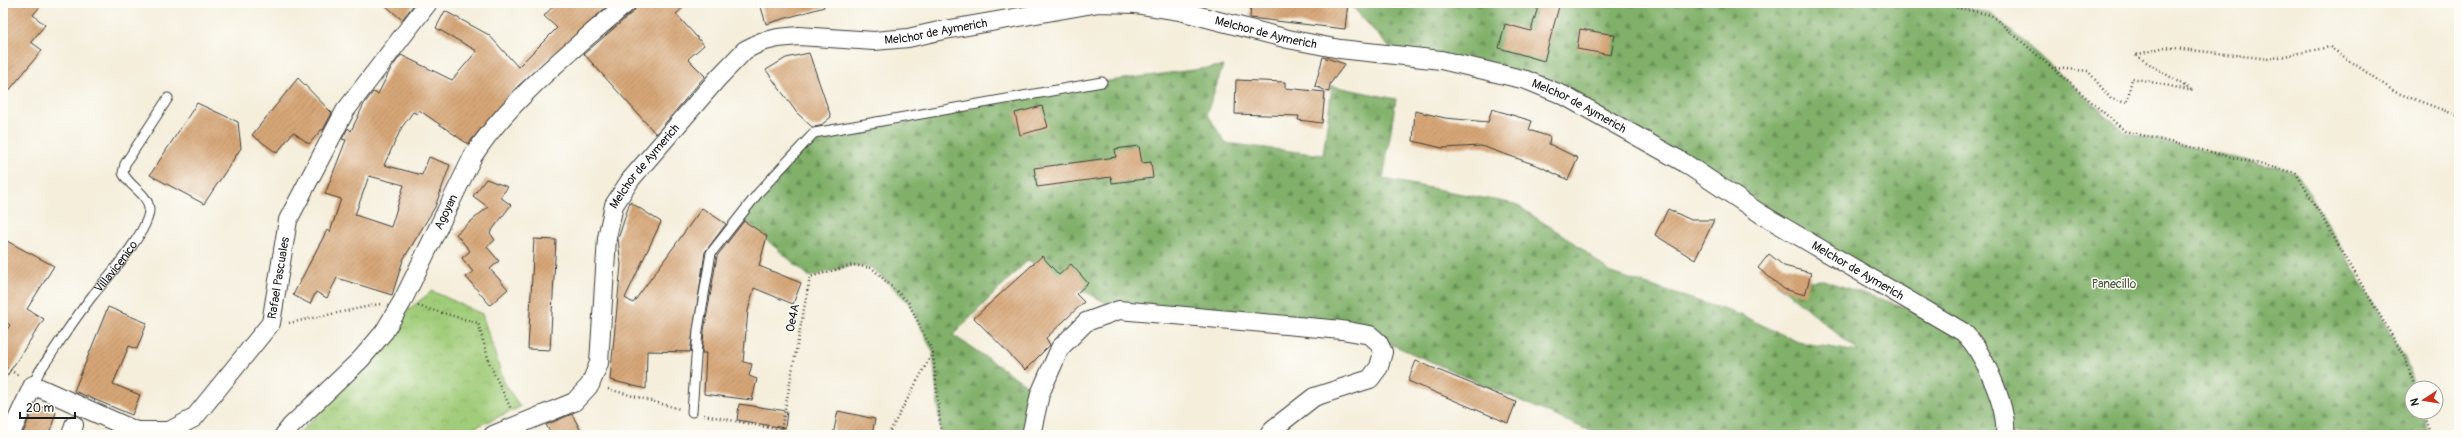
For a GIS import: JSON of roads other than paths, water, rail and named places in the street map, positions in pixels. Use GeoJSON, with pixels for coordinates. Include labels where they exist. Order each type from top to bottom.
{"type":"FeatureCollection","features":[{"type":"Feature","properties":{"kind":"street","name":"Rafael Pascuales"},"geometry":{"type":"LineString","coordinates":[[33,385],[136,431],[169,431],[194,418],[271,323],[288,220],[344,111],[428,3]]}},
{"type":"Feature","properties":{"kind":"street","name":"Agoyan"},"geometry":{"type":"LineString","coordinates":[[284,435],[291,426],[361,358],[384,332],[402,302],[473,156],[485,138],[521,98],[627,3]]}},
{"type":"Feature","properties":{"kind":"street","name":"Melchor de Aymerich"},"geometry":{"type":"LineString","coordinates":[[492,435],[574,402],[590,385],[599,364],[606,285],[607,238],[614,205],[631,179],[718,78],[746,50],[761,42],[778,38],[799,36],[890,41],[1083,5],[1128,4],[1180,11],[1288,39],[1332,47],[1402,55],[1484,69],[1526,80],[1563,95],[1683,162],[1761,214],[1963,332],[1977,349],[1994,386],[2004,418],[2005,435]]}},
{"type":"Feature","properties":{"kind":"street"},"geometry":{"type":"LineString","coordinates":[[1031,435],[1040,394],[1060,348],[1086,322],[1119,310],[1342,330],[1370,335],[1378,342],[1383,352],[1382,360],[1370,379],[1314,397],[1273,429],[1269,435]]}},
{"type":"Feature","properties":{"kind":"street","name":"Villavicenico"},"geometry":{"type":"LineString","coordinates":[[10,435],[33,385]]}},
{"type":"Feature","properties":{"kind":"lane"},"geometry":{"type":"LineString","coordinates":[[692,412],[698,330],[711,253],[759,192],[814,132],[1102,82]]}},
{"type":"Feature","properties":{"kind":"lane","name":"Villavicenico"},"geometry":{"type":"LineString","coordinates":[[33,385],[38,372],[93,295],[118,265],[148,219],[149,208],[146,198],[129,184],[123,173],[125,164],[168,98]]}},
{"type":"Feature","properties":{"kind":"park label","name":"Panecillo"},"geometry":{"type":"Point","coordinates":[2114,284]}}]}
